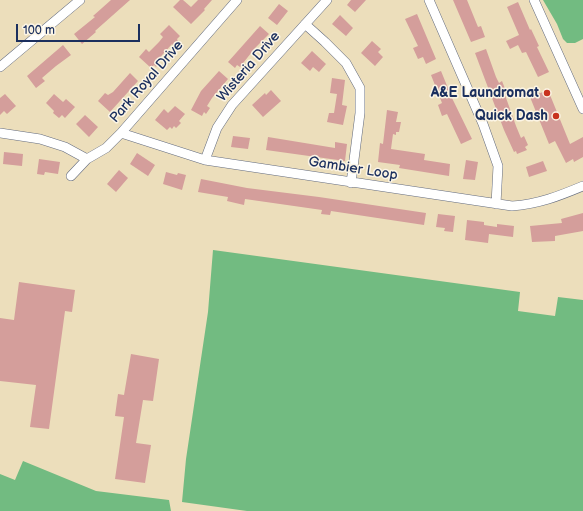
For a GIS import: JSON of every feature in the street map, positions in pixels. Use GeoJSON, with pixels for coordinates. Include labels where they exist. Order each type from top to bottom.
{"type":"FeatureCollection","features":[{"type":"Feature","properties":{"kind":"street"},"geometry":{"type":"LineString","coordinates":[[0,67],[80,0]]}},
{"type":"Feature","properties":{"kind":"street","name":"Park Royal Drive"},"geometry":{"type":"LineString","coordinates":[[71,176],[87,159],[106,148],[121,133],[237,0]]}},
{"type":"Feature","properties":{"kind":"street","name":"Wisteria Drive"},"geometry":{"type":"LineString","coordinates":[[205,160],[216,128],[232,106],[327,0]]}},
{"type":"Feature","properties":{"kind":"street"},"geometry":{"type":"LineString","coordinates":[[429,0],[483,124],[498,166],[496,204]]}},
{"type":"Feature","properties":{"kind":"street"},"geometry":{"type":"LineString","coordinates":[[534,0],[583,109]]}},
{"type":"Feature","properties":{"kind":"street"},"geometry":{"type":"LineString","coordinates":[[305,24],[326,42],[346,63],[360,88],[360,113],[351,183]]}},
{"type":"Feature","properties":{"kind":"street"},"geometry":{"type":"LineString","coordinates":[[0,133],[40,139],[65,147],[87,159]]}},
{"type":"Feature","properties":{"kind":"street","name":"Gambier Loop"},"geometry":{"type":"LineString","coordinates":[[121,133],[205,160],[512,206],[531,205],[557,197],[583,186]]}},
{"type":"Feature","properties":{"kind":"green space"},"geometry":{"type":"Polygon","coordinates":[[[543,0],[583,0],[583,39],[575,43],[567,43],[563,39],[557,24],[543,0]]]}},
{"type":"Feature","properties":{"kind":"green space"},"geometry":{"type":"Polygon","coordinates":[[[213,250],[520,292],[518,311],[555,316],[558,297],[583,300],[583,511],[247,511],[182,502],[186,459],[208,312],[213,250]]]}},
{"type":"Feature","properties":{"kind":"green space"},"geometry":{"type":"Polygon","coordinates":[[[23,461],[96,491],[169,500],[171,511],[0,511],[0,474],[15,480],[23,461]]]}},
{"type":"Feature","properties":{"kind":"building"},"geometry":{"type":"Polygon","coordinates":[[[111,0],[130,0],[82,44],[74,34],[95,17],[93,16],[111,0]]]}},
{"type":"Feature","properties":{"kind":"building"},"geometry":{"type":"Polygon","coordinates":[[[180,0],[183,0],[191,7],[198,0],[212,0],[204,9],[205,10],[191,24],[173,7],[180,0]]]}},
{"type":"Feature","properties":{"kind":"building"},"geometry":{"type":"Polygon","coordinates":[[[351,0],[366,0],[355,12],[347,5],[351,0]]]}},
{"type":"Feature","properties":{"kind":"building"},"geometry":{"type":"Polygon","coordinates":[[[453,0],[467,0],[478,27],[481,26],[485,37],[471,42],[453,0]]]}},
{"type":"Feature","properties":{"kind":"building"},"geometry":{"type":"Polygon","coordinates":[[[518,2],[530,30],[531,29],[539,46],[537,47],[549,72],[538,77],[526,52],[522,53],[518,45],[510,49],[506,41],[519,35],[507,7],[518,2]]]}},
{"type":"Feature","properties":{"kind":"building"},"geometry":{"type":"Polygon","coordinates":[[[279,4],[288,11],[277,25],[268,18],[279,4]]]}},
{"type":"Feature","properties":{"kind":"building"},"geometry":{"type":"Polygon","coordinates":[[[417,14],[436,59],[426,64],[423,57],[418,59],[413,48],[418,46],[405,19],[417,14]]]}},
{"type":"Feature","properties":{"kind":"building"},"geometry":{"type":"Polygon","coordinates":[[[340,15],[353,28],[346,36],[332,24],[340,15]]]}},
{"type":"Feature","properties":{"kind":"building"},"geometry":{"type":"Polygon","coordinates":[[[169,25],[180,36],[177,39],[178,41],[174,46],[172,44],[163,54],[158,60],[160,62],[156,67],[154,65],[151,68],[139,57],[146,49],[149,52],[159,42],[163,37],[160,34],[169,25]]]}},
{"type":"Feature","properties":{"kind":"building"},"geometry":{"type":"Polygon","coordinates":[[[260,26],[269,34],[255,48],[240,67],[237,65],[235,68],[228,62],[260,26]]]}},
{"type":"Feature","properties":{"kind":"building"},"geometry":{"type":"Polygon","coordinates":[[[372,41],[381,49],[378,52],[383,57],[375,66],[361,53],[372,41]]]}},
{"type":"Feature","properties":{"kind":"building"},"geometry":{"type":"Polygon","coordinates":[[[63,45],[71,55],[42,78],[45,81],[36,88],[27,76],[63,45]]]}},
{"type":"Feature","properties":{"kind":"building"},"geometry":{"type":"Polygon","coordinates":[[[486,49],[499,83],[502,81],[507,94],[505,95],[521,138],[524,136],[528,145],[525,147],[527,150],[517,154],[516,151],[514,152],[504,130],[475,53],[486,49]]]}},
{"type":"Feature","properties":{"kind":"building"},"geometry":{"type":"Polygon","coordinates":[[[312,51],[326,64],[319,72],[313,67],[310,71],[301,63],[312,51]]]}},
{"type":"Feature","properties":{"kind":"building"},"geometry":{"type":"Polygon","coordinates":[[[219,71],[228,79],[212,98],[207,106],[210,108],[206,114],[204,112],[202,116],[191,110],[201,91],[219,71]]]}},
{"type":"Feature","properties":{"kind":"building"},"geometry":{"type":"Polygon","coordinates":[[[441,71],[472,139],[461,144],[447,114],[442,116],[438,105],[442,103],[431,75],[441,71]]]}},
{"type":"Feature","properties":{"kind":"building"},"geometry":{"type":"Polygon","coordinates":[[[130,73],[138,81],[110,112],[98,101],[105,93],[108,95],[113,92],[130,73]]]}},
{"type":"Feature","properties":{"kind":"building"},"geometry":{"type":"Polygon","coordinates":[[[332,78],[345,80],[342,105],[347,106],[343,125],[327,122],[329,113],[334,113],[337,94],[330,93],[332,78]]]}},
{"type":"Feature","properties":{"kind":"building"},"geometry":{"type":"Polygon","coordinates":[[[271,90],[281,101],[263,117],[252,105],[265,93],[266,95],[271,90]]]}},
{"type":"Feature","properties":{"kind":"building"},"geometry":{"type":"Polygon","coordinates":[[[548,90],[570,144],[583,137],[583,157],[574,162],[573,159],[566,163],[555,141],[549,144],[530,97],[548,90]]]}},
{"type":"Feature","properties":{"kind":"building"},"geometry":{"type":"Polygon","coordinates":[[[5,94],[16,106],[7,114],[4,111],[0,115],[0,98],[5,94]]]}},
{"type":"Feature","properties":{"kind":"building"},"geometry":{"type":"Polygon","coordinates":[[[54,94],[63,102],[66,99],[75,107],[65,118],[62,115],[59,118],[53,113],[54,111],[46,103],[54,94]]]}},
{"type":"Feature","properties":{"kind":"building"},"geometry":{"type":"Polygon","coordinates":[[[175,106],[185,114],[179,121],[181,123],[176,128],[174,126],[172,129],[170,127],[167,130],[155,120],[164,109],[168,113],[175,106]]]}},
{"type":"Feature","properties":{"kind":"building"},"geometry":{"type":"Polygon","coordinates":[[[387,110],[398,112],[396,122],[401,122],[399,132],[396,132],[396,135],[393,134],[391,149],[425,154],[424,160],[450,164],[449,176],[399,168],[400,165],[378,162],[380,143],[383,144],[387,110]]]}},
{"type":"Feature","properties":{"kind":"building"},"geometry":{"type":"Polygon","coordinates":[[[85,115],[98,127],[89,137],[76,124],[85,115]]]}},
{"type":"Feature","properties":{"kind":"building"},"geometry":{"type":"Polygon","coordinates":[[[233,136],[250,138],[248,149],[231,147],[233,136]]]}},
{"type":"Feature","properties":{"kind":"building"},"geometry":{"type":"Polygon","coordinates":[[[268,137],[335,148],[335,142],[347,144],[345,161],[266,150],[268,137]]]}},
{"type":"Feature","properties":{"kind":"building"},"geometry":{"type":"Polygon","coordinates":[[[4,152],[23,154],[22,166],[3,164],[4,152]]]}},
{"type":"Feature","properties":{"kind":"building"},"geometry":{"type":"Polygon","coordinates":[[[137,153],[155,165],[148,176],[130,164],[137,153]]]}},
{"type":"Feature","properties":{"kind":"building"},"geometry":{"type":"Polygon","coordinates":[[[39,159],[60,162],[58,174],[45,172],[44,175],[37,174],[39,159]]]}},
{"type":"Feature","properties":{"kind":"building"},"geometry":{"type":"Polygon","coordinates":[[[466,160],[478,162],[475,180],[463,179],[466,160]]]}},
{"type":"Feature","properties":{"kind":"building"},"geometry":{"type":"Polygon","coordinates":[[[543,161],[547,171],[529,177],[526,167],[543,161]]]}},
{"type":"Feature","properties":{"kind":"building"},"geometry":{"type":"Polygon","coordinates":[[[119,170],[128,178],[116,192],[107,184],[119,170]]]}},
{"type":"Feature","properties":{"kind":"building"},"geometry":{"type":"Polygon","coordinates":[[[166,172],[177,175],[178,173],[186,175],[182,190],[163,184],[166,172]]]}},
{"type":"Feature","properties":{"kind":"building"},"geometry":{"type":"Polygon","coordinates":[[[201,179],[247,188],[426,213],[424,225],[331,211],[330,215],[321,214],[322,210],[245,199],[244,205],[227,201],[228,197],[198,192],[201,179]]]}},
{"type":"Feature","properties":{"kind":"building"},"geometry":{"type":"Polygon","coordinates":[[[583,213],[583,231],[555,236],[555,241],[532,242],[530,226],[562,223],[561,219],[583,213]]]}},
{"type":"Feature","properties":{"kind":"building"},"geometry":{"type":"Polygon","coordinates":[[[438,214],[455,216],[453,232],[444,231],[445,228],[436,227],[438,214]]]}},
{"type":"Feature","properties":{"kind":"building"},"geometry":{"type":"Polygon","coordinates":[[[467,220],[484,222],[484,225],[497,227],[497,224],[514,226],[513,237],[489,234],[488,243],[465,240],[467,220]]]}},
{"type":"Feature","properties":{"kind":"building"},"geometry":{"type":"Polygon","coordinates":[[[19,282],[75,290],[72,312],[65,311],[49,429],[30,427],[36,385],[0,381],[0,318],[14,320],[19,282]]]}},
{"type":"Feature","properties":{"kind":"building"},"geometry":{"type":"Polygon","coordinates":[[[131,354],[159,359],[153,401],[143,400],[136,443],[151,445],[145,483],[115,479],[124,417],[115,416],[118,394],[124,395],[131,354]]]}},
{"type":"Feature","properties":{"kind":"place","name":"A&E Laundromat"},"geometry":{"type":"Point","coordinates":[547,93]}},
{"type":"Feature","properties":{"kind":"place","name":"Quick Dash"},"geometry":{"type":"Point","coordinates":[556,116]}}]}
